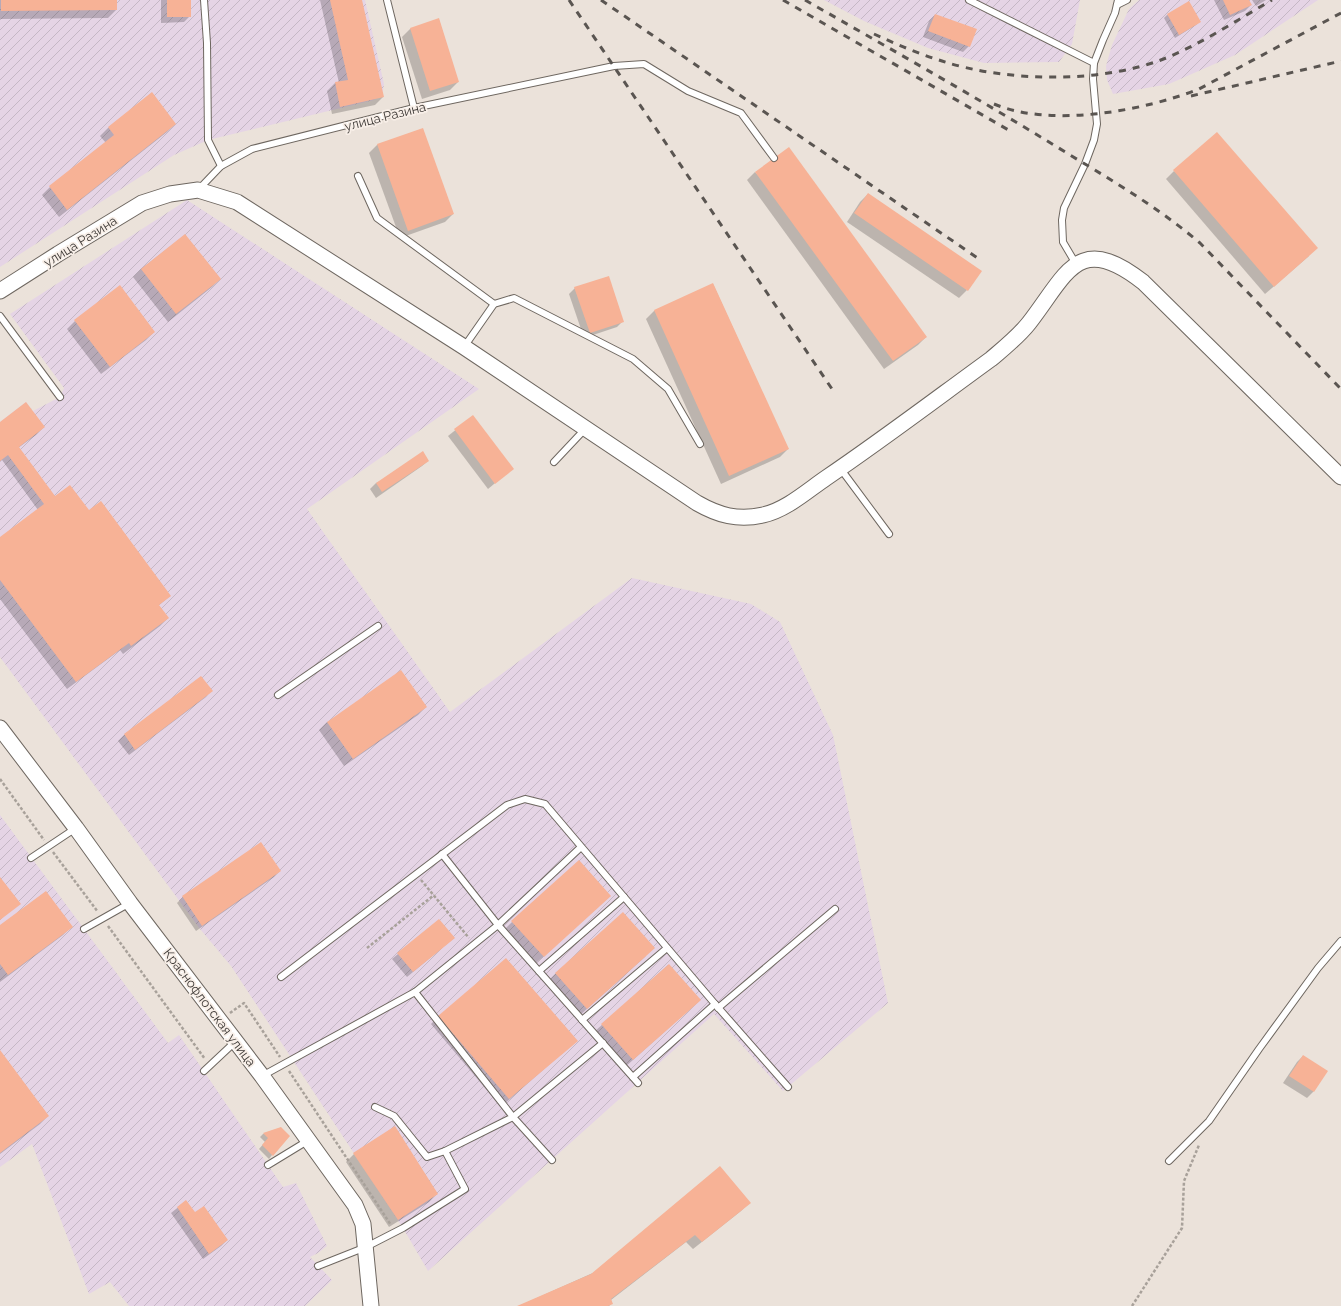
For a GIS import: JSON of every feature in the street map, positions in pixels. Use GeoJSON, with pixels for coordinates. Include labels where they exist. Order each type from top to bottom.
{"type":"FeatureCollection","features":[{"type":"Feature","properties":{"kind":"street"},"geometry":{"type":"LineString","coordinates":[[198,190],[237,202],[464,347],[697,503],[721,515],[749,517],[764,515],[781,509],[840,468],[985,364],[1011,342],[1028,324],[1054,287],[1076,264],[1090,258],[1103,259],[1113,262],[1129,271],[1143,282],[1341,477]]}},
{"type":"Feature","properties":{"kind":"street","name":"улица Разина"},"geometry":{"type":"LineString","coordinates":[[0,291],[142,202],[170,194],[198,190]]}},
{"type":"Feature","properties":{"kind":"street","name":"Краснофлотская улица"},"geometry":{"type":"LineString","coordinates":[[0,728],[76,828],[130,903],[236,1041],[355,1205],[363,1224],[371,1306]]}},
{"type":"Feature","properties":{"kind":"lane"},"geometry":{"type":"LineString","coordinates":[[204,0],[207,43],[208,140],[221,166]]}},
{"type":"Feature","properties":{"kind":"lane"},"geometry":{"type":"LineString","coordinates":[[387,0],[414,108]]}},
{"type":"Feature","properties":{"kind":"lane"},"geometry":{"type":"LineString","coordinates":[[969,0],[1094,63]]}},
{"type":"Feature","properties":{"kind":"lane"},"geometry":{"type":"LineString","coordinates":[[1076,264],[1063,242],[1062,220],[1064,208],[1085,164],[1094,140],[1097,124],[1093,79],[1094,63],[1118,3],[1127,0]]}},
{"type":"Feature","properties":{"kind":"lane","name":"улица Разина"},"geometry":{"type":"LineString","coordinates":[[198,190],[221,166],[252,149],[414,108],[614,66],[644,64],[688,90],[741,113],[774,158]]}},
{"type":"Feature","properties":{"kind":"lane"},"geometry":{"type":"LineString","coordinates":[[358,176],[377,218],[494,304]]}},
{"type":"Feature","properties":{"kind":"lane"},"geometry":{"type":"LineString","coordinates":[[464,347],[494,304],[514,298],[633,359],[668,389],[700,444]]}},
{"type":"Feature","properties":{"kind":"lane"},"geometry":{"type":"LineString","coordinates":[[0,316],[60,397]]}},
{"type":"Feature","properties":{"kind":"lane"},"geometry":{"type":"LineString","coordinates":[[554,462],[586,428]]}},
{"type":"Feature","properties":{"kind":"lane"},"geometry":{"type":"LineString","coordinates":[[840,468],[889,534]]}},
{"type":"Feature","properties":{"kind":"lane"},"geometry":{"type":"LineString","coordinates":[[278,695],[378,626]]}},
{"type":"Feature","properties":{"kind":"lane"},"geometry":{"type":"LineString","coordinates":[[281,977],[507,804],[525,799],[545,804],[716,1006],[788,1087]]}},
{"type":"Feature","properties":{"kind":"lane"},"geometry":{"type":"LineString","coordinates":[[31,858],[76,828]]}},
{"type":"Feature","properties":{"kind":"lane"},"geometry":{"type":"LineString","coordinates":[[262,1076],[415,992],[498,925],[582,847]]}},
{"type":"Feature","properties":{"kind":"lane"},"geometry":{"type":"LineString","coordinates":[[442,854],[498,925],[638,1083]]}},
{"type":"Feature","properties":{"kind":"lane"},"geometry":{"type":"LineString","coordinates":[[539,971],[624,897]]}},
{"type":"Feature","properties":{"kind":"lane"},"geometry":{"type":"LineString","coordinates":[[84,929],[130,903]]}},
{"type":"Feature","properties":{"kind":"lane"},"geometry":{"type":"LineString","coordinates":[[633,1077],[716,1006],[835,909]]}},
{"type":"Feature","properties":{"kind":"lane"},"geometry":{"type":"LineString","coordinates":[[1169,1161],[1209,1121],[1254,1055],[1318,968],[1341,941]]}},
{"type":"Feature","properties":{"kind":"lane"},"geometry":{"type":"LineString","coordinates":[[582,1020],[667,948]]}},
{"type":"Feature","properties":{"kind":"lane"},"geometry":{"type":"LineString","coordinates":[[415,992],[513,1117],[552,1160]]}},
{"type":"Feature","properties":{"kind":"lane"},"geometry":{"type":"LineString","coordinates":[[204,1071],[236,1041]]}},
{"type":"Feature","properties":{"kind":"lane"},"geometry":{"type":"LineString","coordinates":[[375,1107],[394,1116],[427,1158],[445,1151],[513,1117],[603,1043]]}},
{"type":"Feature","properties":{"kind":"lane"},"geometry":{"type":"LineString","coordinates":[[268,1165],[309,1140]]}},
{"type":"Feature","properties":{"kind":"lane"},"geometry":{"type":"LineString","coordinates":[[318,1266],[366,1247],[395,1232],[465,1189],[445,1151]]}},
{"type":"Feature","properties":{"kind":"path"},"geometry":{"type":"LineString","coordinates":[[416,874],[474,944]]}},
{"type":"Feature","properties":{"kind":"path"},"geometry":{"type":"LineString","coordinates":[[367,948],[434,896]]}},
{"type":"Feature","properties":{"kind":"path"},"geometry":{"type":"LineString","coordinates":[[220,1021],[244,1004],[344,1152],[395,1232]]}},
{"type":"Feature","properties":{"kind":"path"},"geometry":{"type":"LineString","coordinates":[[1132,1306],[1182,1228],[1184,1181],[1201,1141]]}},
{"type":"Feature","properties":{"kind":"shaded area"},"geometry":{"type":"Polygon","coordinates":[[[0,0],[365,0],[384,84],[383,91],[374,100],[208,140],[174,155],[0,267],[0,0]]]}},
{"type":"Feature","properties":{"kind":"shaded area"},"geometry":{"type":"Polygon","coordinates":[[[824,0],[1080,0],[1072,44],[1059,62],[984,63],[928,48],[864,21],[824,0]]]}},
{"type":"Feature","properties":{"kind":"shaded area"},"geometry":{"type":"Polygon","coordinates":[[[1139,0],[1318,0],[1235,55],[1169,84],[1113,94],[1107,80],[1106,66],[1112,45],[1129,9],[1139,0]]]}},
{"type":"Feature","properties":{"kind":"shaded area"},"geometry":{"type":"Polygon","coordinates":[[[187,200],[479,389],[307,509],[450,712],[632,578],[751,604],[780,622],[833,735],[888,1003],[783,1091],[714,1014],[428,1271],[403,1228],[231,966],[200,929],[0,657],[0,422],[26,402],[33,411],[60,397],[64,388],[10,314],[187,200]]]}},
{"type":"Feature","properties":{"kind":"shaded area"},"geometry":{"type":"Polygon","coordinates":[[[0,815],[168,1043],[179,1035],[283,1187],[296,1183],[327,1246],[310,1257],[332,1280],[305,1306],[129,1306],[110,1282],[89,1294],[32,1144],[0,1167],[0,815]]]}},
{"type":"Feature","properties":{"kind":"building"},"geometry":{"type":"Polygon","coordinates":[[[1,0],[117,0],[117,10],[1,11],[1,0]]]}},
{"type":"Feature","properties":{"kind":"building"},"geometry":{"type":"Polygon","coordinates":[[[167,0],[191,0],[191,17],[167,17],[167,0]]]}},
{"type":"Feature","properties":{"kind":"building"},"geometry":{"type":"Polygon","coordinates":[[[330,0],[362,0],[384,97],[340,107],[335,82],[348,80],[330,0]]]}},
{"type":"Feature","properties":{"kind":"building"},"geometry":{"type":"Polygon","coordinates":[[[1223,0],[1249,0],[1252,5],[1230,15],[1223,0]]]}},
{"type":"Feature","properties":{"kind":"building"},"geometry":{"type":"Polygon","coordinates":[[[1189,1],[1201,22],[1179,35],[1167,14],[1189,1]]]}},
{"type":"Feature","properties":{"kind":"building"},"geometry":{"type":"Polygon","coordinates":[[[935,14],[977,29],[970,47],[928,31],[935,14]]]}},
{"type":"Feature","properties":{"kind":"building"},"geometry":{"type":"Polygon","coordinates":[[[439,18],[459,82],[430,91],[410,28],[439,18]]]}},
{"type":"Feature","properties":{"kind":"building"},"geometry":{"type":"Polygon","coordinates":[[[152,92],[176,124],[67,210],[49,186],[114,135],[108,127],[152,92]]]}},
{"type":"Feature","properties":{"kind":"building"},"geometry":{"type":"Polygon","coordinates":[[[423,128],[454,214],[408,231],[377,144],[423,128]]]}},
{"type":"Feature","properties":{"kind":"building"},"geometry":{"type":"Polygon","coordinates":[[[1217,132],[1318,248],[1274,287],[1173,170],[1217,132]]]}},
{"type":"Feature","properties":{"kind":"building"},"geometry":{"type":"Polygon","coordinates":[[[789,147],[927,337],[893,361],[755,172],[789,147]]]}},
{"type":"Feature","properties":{"kind":"building"},"geometry":{"type":"Polygon","coordinates":[[[868,193],[982,271],[968,291],[854,213],[868,193]]]}},
{"type":"Feature","properties":{"kind":"building"},"geometry":{"type":"Polygon","coordinates":[[[185,234],[221,279],[176,314],[141,269],[185,234]]]}},
{"type":"Feature","properties":{"kind":"building"},"geometry":{"type":"Polygon","coordinates":[[[609,276],[624,322],[590,333],[574,287],[609,276]]]}},
{"type":"Feature","properties":{"kind":"building"},"geometry":{"type":"Polygon","coordinates":[[[713,283],[789,449],[729,476],[654,310],[713,283]]]}},
{"type":"Feature","properties":{"kind":"building"},"geometry":{"type":"Polygon","coordinates":[[[120,285],[155,332],[110,367],[74,320],[120,285]]]}},
{"type":"Feature","properties":{"kind":"building"},"geometry":{"type":"Polygon","coordinates":[[[26,402],[45,427],[19,447],[55,496],[70,485],[89,510],[101,501],[171,596],[159,605],[169,618],[131,646],[129,643],[76,682],[0,580],[0,537],[44,504],[8,455],[0,461],[0,422],[26,402]]]}},
{"type":"Feature","properties":{"kind":"building"},"geometry":{"type":"Polygon","coordinates":[[[473,415],[514,469],[495,484],[454,429],[473,415]]]}},
{"type":"Feature","properties":{"kind":"building"},"geometry":{"type":"Polygon","coordinates":[[[423,451],[429,461],[382,492],[376,483],[423,451]]]}},
{"type":"Feature","properties":{"kind":"building"},"geometry":{"type":"Polygon","coordinates":[[[401,670],[427,707],[353,759],[327,722],[401,670]]]}},
{"type":"Feature","properties":{"kind":"building"},"geometry":{"type":"Polygon","coordinates":[[[201,676],[213,691],[135,750],[124,734],[201,676]]]}},
{"type":"Feature","properties":{"kind":"building"},"geometry":{"type":"Polygon","coordinates":[[[261,842],[281,871],[202,926],[182,896],[261,842]]]}},
{"type":"Feature","properties":{"kind":"building"},"geometry":{"type":"Polygon","coordinates":[[[579,860],[611,896],[544,957],[511,921],[579,860]]]}},
{"type":"Feature","properties":{"kind":"building"},"geometry":{"type":"Polygon","coordinates":[[[0,877],[21,904],[0,920],[0,877]]]}},
{"type":"Feature","properties":{"kind":"building"},"geometry":{"type":"Polygon","coordinates":[[[46,891],[73,927],[8,975],[0,964],[0,925],[46,891]]]}},
{"type":"Feature","properties":{"kind":"building"},"geometry":{"type":"Polygon","coordinates":[[[623,912],[655,948],[587,1009],[555,973],[623,912]]]}},
{"type":"Feature","properties":{"kind":"building"},"geometry":{"type":"Polygon","coordinates":[[[439,919],[455,938],[413,972],[397,953],[439,919]]]}},
{"type":"Feature","properties":{"kind":"building"},"geometry":{"type":"Polygon","coordinates":[[[506,958],[578,1041],[509,1099],[438,1016],[506,958]]]}},
{"type":"Feature","properties":{"kind":"building"},"geometry":{"type":"Polygon","coordinates":[[[669,964],[701,1000],[633,1060],[601,1024],[669,964]]]}},
{"type":"Feature","properties":{"kind":"building"},"geometry":{"type":"Polygon","coordinates":[[[0,1050],[49,1116],[0,1153],[0,1050]]]}},
{"type":"Feature","properties":{"kind":"building"},"geometry":{"type":"Polygon","coordinates":[[[1303,1055],[1328,1071],[1314,1092],[1289,1076],[1303,1055]]]}},
{"type":"Feature","properties":{"kind":"building"},"geometry":{"type":"Polygon","coordinates":[[[395,1126],[438,1194],[398,1220],[353,1153],[395,1126]]]}},
{"type":"Feature","properties":{"kind":"building"},"geometry":{"type":"Polygon","coordinates":[[[281,1127],[290,1136],[273,1156],[262,1145],[268,1138],[263,1133],[281,1127]]]}},
{"type":"Feature","properties":{"kind":"building"},"geometry":{"type":"Polygon","coordinates":[[[720,1166],[751,1203],[702,1242],[695,1235],[611,1299],[613,1304],[608,1306],[517,1306],[591,1274],[720,1166]]]}},
{"type":"Feature","properties":{"kind":"building"},"geometry":{"type":"Polygon","coordinates":[[[186,1200],[195,1212],[204,1206],[228,1240],[209,1254],[177,1207],[186,1200]]]}},
{"type":"Feature","properties":{"kind":"railway"},"geometry":{"type":"LineString","coordinates":[[569,0],[832,389]]}},
{"type":"Feature","properties":{"kind":"railway"},"geometry":{"type":"LineString","coordinates":[[601,0],[982,261]]}},
{"type":"Feature","properties":{"kind":"railway"},"geometry":{"type":"LineString","coordinates":[[783,0],[1012,132]]}},
{"type":"Feature","properties":{"kind":"railway"},"geometry":{"type":"LineString","coordinates":[[805,0],[1004,115],[1153,207],[1200,243],[1341,389]]}},
{"type":"Feature","properties":{"kind":"railway"},"geometry":{"type":"LineString","coordinates":[[874,34],[925,55],[967,68],[1024,76],[1084,76],[1141,66],[1166,58],[1207,38],[1272,0]]}},
{"type":"Feature","properties":{"kind":"railway"},"geometry":{"type":"LineString","coordinates":[[994,104],[1017,111],[1042,115],[1069,116],[1125,110],[1151,104],[1199,89],[1341,13]]}},
{"type":"Feature","properties":{"kind":"railway"},"geometry":{"type":"LineString","coordinates":[[1191,96],[1341,61]]}}]}
